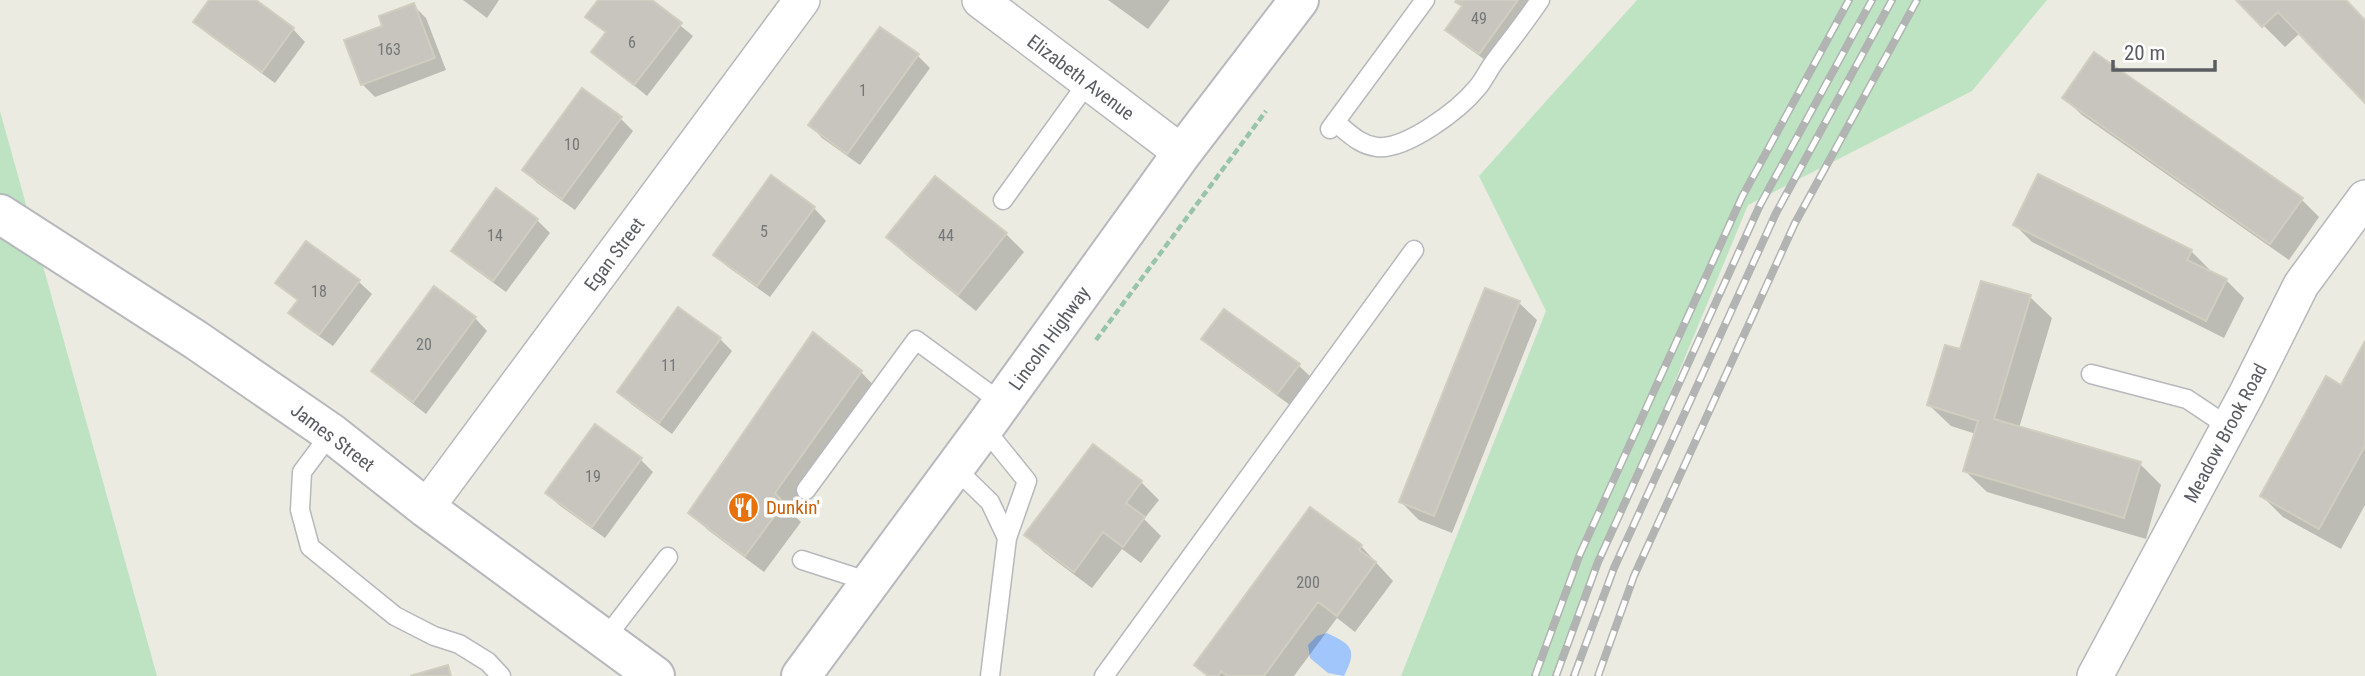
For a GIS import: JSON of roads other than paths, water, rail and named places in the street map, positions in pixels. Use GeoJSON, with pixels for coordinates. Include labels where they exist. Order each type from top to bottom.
{"type":"FeatureCollection","features":[{"type":"Feature","properties":{"kind":"main road","name":"Lincoln Highway"},"geometry":{"type":"LineString","coordinates":[[801,676],[1182,153],[1299,0]]}},
{"type":"Feature","properties":{"kind":"main road","name":"James Street"},"geometry":{"type":"LineString","coordinates":[[0,214],[196,340],[331,433],[426,508],[655,676]]}},
{"type":"Feature","properties":{"kind":"street","name":"Egan Street"},"geometry":{"type":"LineString","coordinates":[[426,508],[802,0]]}},
{"type":"Feature","properties":{"kind":"street","name":"Elizabeth Avenue"},"geometry":{"type":"LineString","coordinates":[[980,0],[1182,153]]}},
{"type":"Feature","properties":{"kind":"street","name":"Meadow Brook Road"},"geometry":{"type":"LineString","coordinates":[[2095,676],[2229,427],[2301,285],[2365,198]]}},
{"type":"Feature","properties":{"kind":"lane"},"geometry":{"type":"LineString","coordinates":[[1425,0],[1333,126],[1362,143],[1376,147],[1401,144],[1456,108],[1479,86],[1540,0]]}},
{"type":"Feature","properties":{"kind":"lane"},"geometry":{"type":"LineString","coordinates":[[1003,200],[1088,82]]}},
{"type":"Feature","properties":{"kind":"lane"},"geometry":{"type":"LineString","coordinates":[[1104,676],[1414,250]]}},
{"type":"Feature","properties":{"kind":"lane"},"geometry":{"type":"LineString","coordinates":[[806,491],[916,340],[993,416],[1027,481],[1007,538],[990,676]]}},
{"type":"Feature","properties":{"kind":"lane"},"geometry":{"type":"LineString","coordinates":[[2091,374],[2187,399],[2229,427]]}},
{"type":"Feature","properties":{"kind":"lane"},"geometry":{"type":"LineString","coordinates":[[331,433],[302,472],[300,510],[310,547],[395,616],[434,636],[459,644],[488,662],[501,676]]}},
{"type":"Feature","properties":{"kind":"lane"},"geometry":{"type":"LineString","coordinates":[[954,467],[990,502],[1007,538]]}},
{"type":"Feature","properties":{"kind":"lane"},"geometry":{"type":"LineString","coordinates":[[604,640],[668,557]]}},
{"type":"Feature","properties":{"kind":"lane"},"geometry":{"type":"LineString","coordinates":[[802,560],[870,582]]}},
{"type":"Feature","properties":{"kind":"water"},"geometry":{"type":"Polygon","coordinates":[[[1327,633],[1350,649],[1350,660],[1344,676],[1328,673],[1310,658],[1308,645],[1317,636],[1327,633]]]}},
{"type":"Feature","properties":{"kind":"railway"},"geometry":{"type":"LineString","coordinates":[[1535,676],[1580,554],[1742,197],[1849,0]]}},
{"type":"Feature","properties":{"kind":"railway"},"geometry":{"type":"LineString","coordinates":[[1556,676],[1598,562],[1760,205],[1872,0]]}},
{"type":"Feature","properties":{"kind":"railway"},"geometry":{"type":"LineString","coordinates":[[1574,676],[1614,568],[1776,213],[1892,0]]}},
{"type":"Feature","properties":{"kind":"railway"},"geometry":{"type":"LineString","coordinates":[[1598,676],[1634,576],[1795,223],[1917,0]]}},
{"type":"Feature","properties":{"kind":"place","name":"Dunkin'"},"geometry":{"type":"Point","coordinates":[743,507]}}]}
